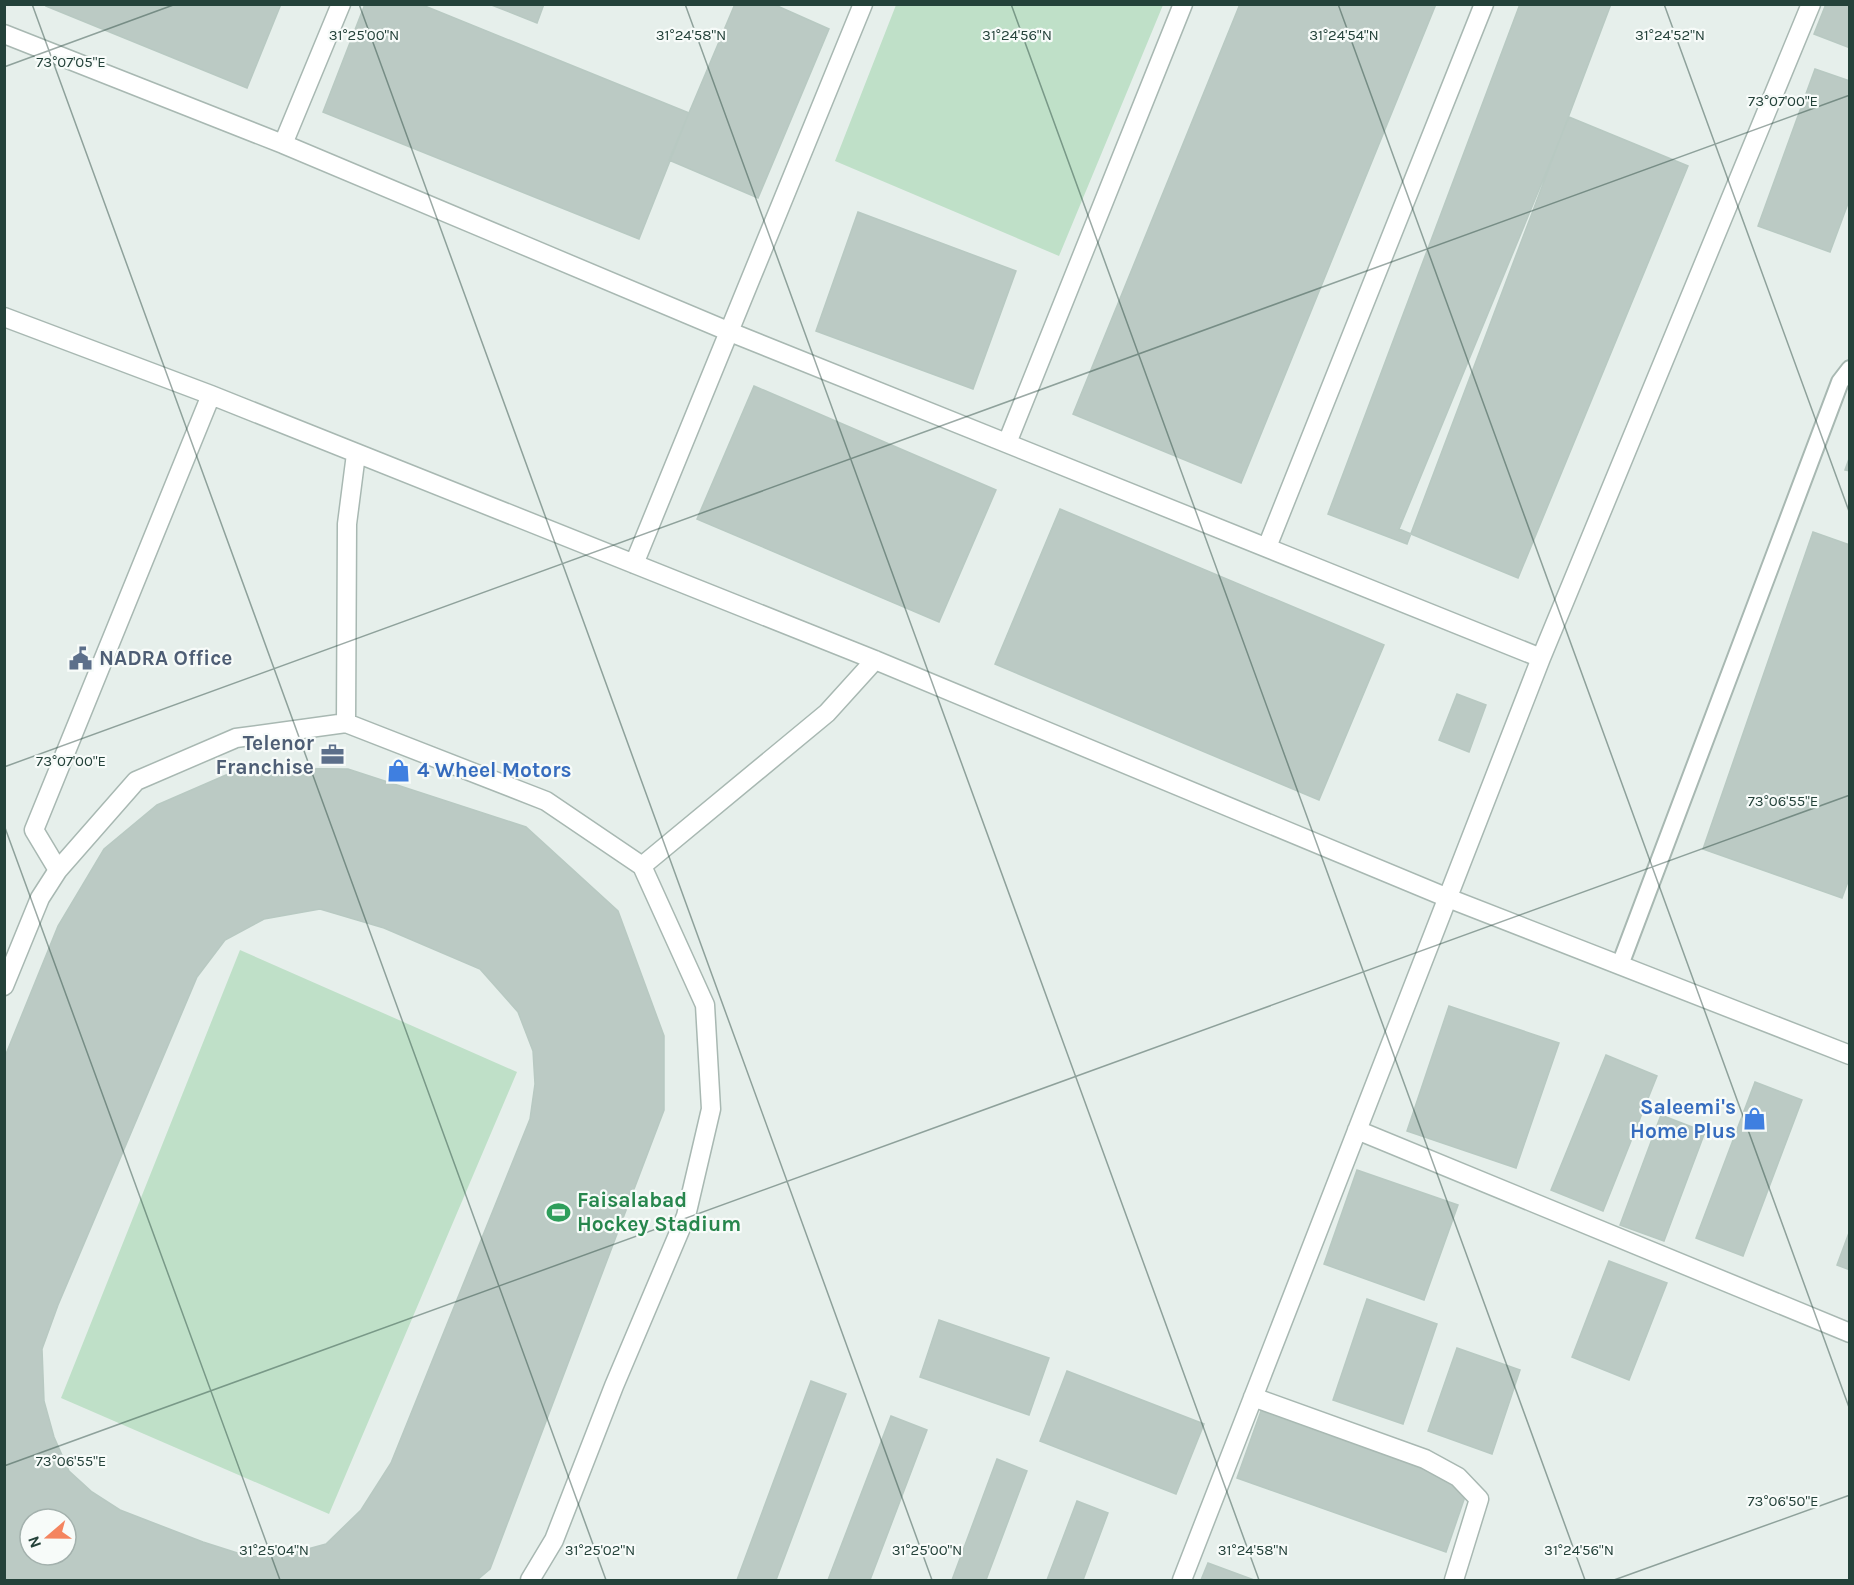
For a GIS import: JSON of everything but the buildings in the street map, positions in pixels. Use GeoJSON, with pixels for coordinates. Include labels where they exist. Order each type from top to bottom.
{"type":"FeatureCollection","features":[{"type":"Feature","properties":{"kind":"street"},"geometry":{"type":"LineString","coordinates":[[283,144],[341,4]]}},
{"type":"Feature","properties":{"kind":"street"},"geometry":{"type":"LineString","coordinates":[[634,564],[863,4]]}},
{"type":"Feature","properties":{"kind":"street"},"geometry":{"type":"LineString","coordinates":[[1007,443],[1183,4]]}},
{"type":"Feature","properties":{"kind":"street"},"geometry":{"type":"LineString","coordinates":[[1267,547],[1484,4]]}},
{"type":"Feature","properties":{"kind":"street"},"geometry":{"type":"LineString","coordinates":[[1182,1581],[1542,658],[1811,4]]}},
{"type":"Feature","properties":{"kind":"street"},"geometry":{"type":"LineString","coordinates":[[4,34],[283,144],[730,332],[1542,658]]}},
{"type":"Feature","properties":{"kind":"street"},"geometry":{"type":"LineString","coordinates":[[4,316],[211,395],[875,660],[1448,897],[1850,1055]]}},
{"type":"Feature","properties":{"kind":"street"},"geometry":{"type":"LineString","coordinates":[[58,870],[34,830],[211,395]]}},
{"type":"Feature","properties":{"kind":"street"},"geometry":{"type":"LineString","coordinates":[[346,723],[347,524],[356,454]]}},
{"type":"Feature","properties":{"kind":"street"},"geometry":{"type":"LineString","coordinates":[[642,866],[828,713],[875,660]]}},
{"type":"Feature","properties":{"kind":"street"},"geometry":{"type":"LineString","coordinates":[[4,986],[40,898],[58,870],[136,781],[236,738],[346,723],[546,801],[642,866],[705,1005],[711,1109],[686,1216],[614,1386],[554,1540],[530,1581]]}},
{"type":"Feature","properties":{"kind":"street"},"geometry":{"type":"LineString","coordinates":[[1358,1130],[1850,1333]]}},
{"type":"Feature","properties":{"kind":"street"},"geometry":{"type":"LineString","coordinates":[[1253,1397],[1425,1459],[1458,1477],[1479,1499],[1454,1581]]}},
{"type":"Feature","properties":{"kind":"lane"},"geometry":{"type":"LineString","coordinates":[[1620,965],[1840,382],[1850,369]]}},
{"type":"Feature","properties":{"kind":"green space"},"geometry":{"type":"Polygon","coordinates":[[[896,5],[1163,5],[1059,256],[835,161],[896,5]]]}},
{"type":"Feature","properties":{"kind":"green space"},"geometry":{"type":"Polygon","coordinates":[[[240,950],[517,1072],[329,1514],[61,1398],[240,950]]]}},
{"type":"Feature","properties":{"kind":"place","name":"NADRA Office"},"geometry":{"type":"Point","coordinates":[81,658]}},
{"type":"Feature","properties":{"kind":"place","name":"Telenor Franchise"},"geometry":{"type":"Point","coordinates":[332,755]}},
{"type":"Feature","properties":{"kind":"place","name":"4 Wheel Motors"},"geometry":{"type":"Point","coordinates":[399,770]}},
{"type":"Feature","properties":{"kind":"place","name":"Saleemi's Home Plus"},"geometry":{"type":"Point","coordinates":[1754,1119]}},
{"type":"Feature","properties":{"kind":"place","name":"Faisalabad Hockey Stadium"},"geometry":{"type":"Point","coordinates":[559,1212]}}]}
